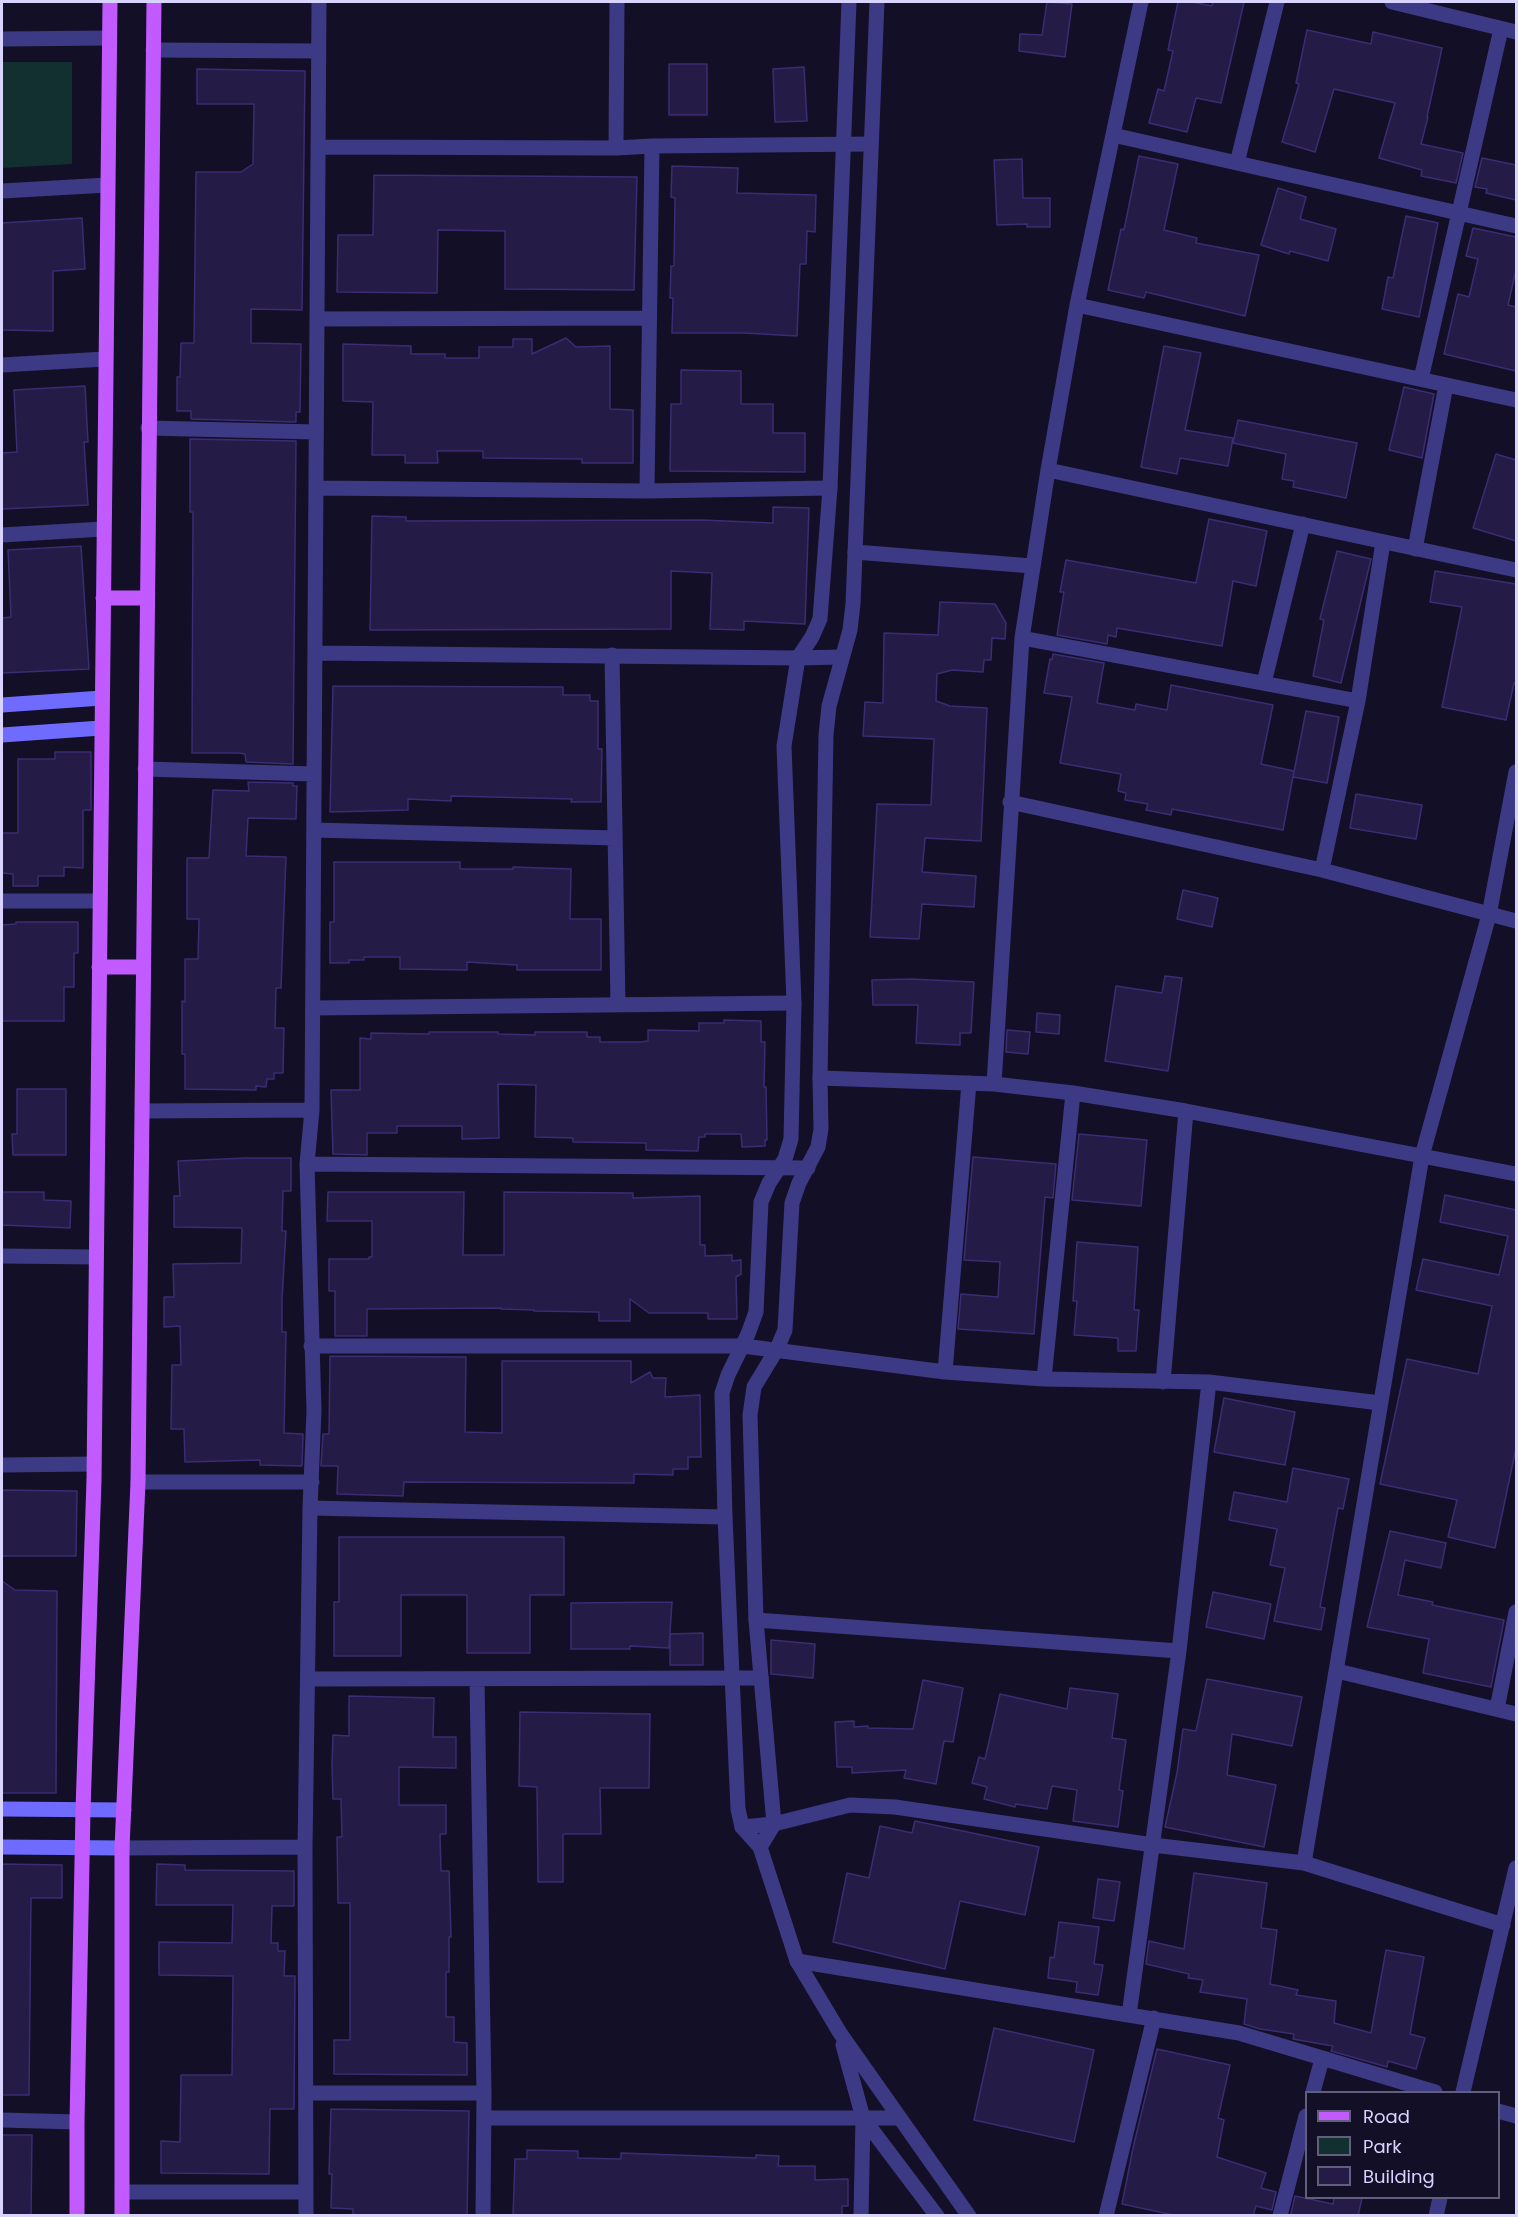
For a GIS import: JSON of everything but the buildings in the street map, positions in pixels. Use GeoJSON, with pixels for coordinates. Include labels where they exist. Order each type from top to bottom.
{"type":"FeatureCollection","features":[{"type":"Feature","properties":{"kind":"main road"},"geometry":{"type":"LineString","coordinates":[[77,2216],[83,1810],[94,1464],[110,2]]}},
{"type":"Feature","properties":{"kind":"main road"},"geometry":{"type":"LineString","coordinates":[[122,2216],[122,1848],[138,1482],[154,2]]}},
{"type":"Feature","properties":{"kind":"main road"},"geometry":{"type":"LineString","coordinates":[[103,598],[146,598]]}},
{"type":"Feature","properties":{"kind":"main road"},"geometry":{"type":"LineString","coordinates":[[2,705],[102,699]]}},
{"type":"Feature","properties":{"kind":"main road"},"geometry":{"type":"LineString","coordinates":[[2,735],[101,728]]}},
{"type":"Feature","properties":{"kind":"main road"},"geometry":{"type":"LineString","coordinates":[[99,966],[143,967]]}},
{"type":"Feature","properties":{"kind":"main road"},"geometry":{"type":"LineString","coordinates":[[2,1809],[123,1810]]}},
{"type":"Feature","properties":{"kind":"main road"},"geometry":{"type":"LineString","coordinates":[[2,1847],[122,1848]]}},
{"type":"Feature","properties":{"kind":"street"},"geometry":{"type":"LineString","coordinates":[[306,2216],[305,1847],[310,1508],[314,1411],[307,1164],[312,1110],[319,2]]}},
{"type":"Feature","properties":{"kind":"street"},"geometry":{"type":"LineString","coordinates":[[616,148],[617,2]]}},
{"type":"Feature","properties":{"kind":"street"},"geometry":{"type":"LineString","coordinates":[[849,2],[830,488],[820,619],[812,638],[798,658],[784,746],[794,1003],[791,1139],[785,1159],[769,1183],[761,1202],[758,1222],[758,1300],[753,1324],[728,1375],[722,1394],[724,1517],[738,1809],[742,1827],[760,1847],[797,1961],[840,2033],[969,2216]]}},
{"type":"Feature","properties":{"kind":"street"},"geometry":{"type":"LineString","coordinates":[[760,1847],[774,1824],[756,1620],[750,1415],[752,1396],[759,1379],[777,1349],[785,1330],[792,1203],[799,1183],[818,1147],[821,1129],[826,735],[829,705],[852,617],[877,2]]}},
{"type":"Feature","properties":{"kind":"street"},"geometry":{"type":"LineString","coordinates":[[994,1084],[1022,638],[1032,566],[1077,305],[1141,2]]}},
{"type":"Feature","properties":{"kind":"street"},"geometry":{"type":"LineString","coordinates":[[1237,163],[1277,2]]}},
{"type":"Feature","properties":{"kind":"street"},"geometry":{"type":"LineString","coordinates":[[1392,2],[1509,30],[1460,213],[1421,378]]}},
{"type":"Feature","properties":{"kind":"street"},"geometry":{"type":"LineString","coordinates":[[2,39],[109,38]]}},
{"type":"Feature","properties":{"kind":"street"},"geometry":{"type":"LineString","coordinates":[[153,50],[318,51]]}},
{"type":"Feature","properties":{"kind":"street"},"geometry":{"type":"LineString","coordinates":[[1113,135],[1516,226]]}},
{"type":"Feature","properties":{"kind":"street"},"geometry":{"type":"LineString","coordinates":[[318,147],[616,148],[871,144]]}},
{"type":"Feature","properties":{"kind":"street"},"geometry":{"type":"LineString","coordinates":[[646,491],[652,146]]}},
{"type":"Feature","properties":{"kind":"street"},"geometry":{"type":"LineString","coordinates":[[2,191],[107,185]]}},
{"type":"Feature","properties":{"kind":"street"},"geometry":{"type":"LineString","coordinates":[[1077,305],[1516,400]]}},
{"type":"Feature","properties":{"kind":"street"},"geometry":{"type":"LineString","coordinates":[[317,319],[649,318]]}},
{"type":"Feature","properties":{"kind":"street"},"geometry":{"type":"LineString","coordinates":[[2,365],[105,358]]}},
{"type":"Feature","properties":{"kind":"street"},"geometry":{"type":"LineString","coordinates":[[1415,549],[1446,385]]}},
{"type":"Feature","properties":{"kind":"street"},"geometry":{"type":"LineString","coordinates":[[148,428],[316,432]]}},
{"type":"Feature","properties":{"kind":"street"},"geometry":{"type":"LineString","coordinates":[[1048,470],[1516,570]]}},
{"type":"Feature","properties":{"kind":"street"},"geometry":{"type":"LineString","coordinates":[[316,488],[646,491],[830,488]]}},
{"type":"Feature","properties":{"kind":"street"},"geometry":{"type":"LineString","coordinates":[[1264,683],[1303,524]]}},
{"type":"Feature","properties":{"kind":"street"},"geometry":{"type":"LineString","coordinates":[[2,535],[103,529]]}},
{"type":"Feature","properties":{"kind":"street"},"geometry":{"type":"LineString","coordinates":[[1322,870],[1358,701],[1383,542]]}},
{"type":"Feature","properties":{"kind":"street"},"geometry":{"type":"LineString","coordinates":[[855,552],[1032,566]]}},
{"type":"Feature","properties":{"kind":"street"},"geometry":{"type":"LineString","coordinates":[[1022,638],[1358,701]]}},
{"type":"Feature","properties":{"kind":"street"},"geometry":{"type":"LineString","coordinates":[[315,653],[841,657]]}},
{"type":"Feature","properties":{"kind":"street"},"geometry":{"type":"LineString","coordinates":[[612,655],[618,1005]]}},
{"type":"Feature","properties":{"kind":"street"},"geometry":{"type":"LineString","coordinates":[[145,768],[314,774]]}},
{"type":"Feature","properties":{"kind":"street"},"geometry":{"type":"LineString","coordinates":[[1304,1863],[1422,1156],[1489,915],[1516,772]]}},
{"type":"Feature","properties":{"kind":"street"},"geometry":{"type":"LineString","coordinates":[[1010,802],[1322,870],[1516,921]]}},
{"type":"Feature","properties":{"kind":"street"},"geometry":{"type":"LineString","coordinates":[[314,830],[615,838]]}},
{"type":"Feature","properties":{"kind":"street"},"geometry":{"type":"LineString","coordinates":[[2,901],[100,901]]}},
{"type":"Feature","properties":{"kind":"street"},"geometry":{"type":"LineString","coordinates":[[313,1008],[794,1003]]}},
{"type":"Feature","properties":{"kind":"street"},"geometry":{"type":"LineString","coordinates":[[820,1078],[994,1084],[1073,1093],[1186,1111],[1516,1174]]}},
{"type":"Feature","properties":{"kind":"street"},"geometry":{"type":"LineString","coordinates":[[945,1372],[969,1083]]}},
{"type":"Feature","properties":{"kind":"street"},"geometry":{"type":"LineString","coordinates":[[1044,1379],[1073,1093]]}},
{"type":"Feature","properties":{"kind":"street"},"geometry":{"type":"LineString","coordinates":[[142,1111],[312,1110]]}},
{"type":"Feature","properties":{"kind":"street"},"geometry":{"type":"LineString","coordinates":[[1163,1382],[1186,1111]]}},
{"type":"Feature","properties":{"kind":"street"},"geometry":{"type":"LineString","coordinates":[[307,1164],[808,1167]]}},
{"type":"Feature","properties":{"kind":"street"},"geometry":{"type":"LineString","coordinates":[[2,1256],[96,1257]]}},
{"type":"Feature","properties":{"kind":"street"},"geometry":{"type":"LineString","coordinates":[[311,1346],[743,1346],[945,1372],[1044,1379],[1209,1382],[1380,1403]]}},
{"type":"Feature","properties":{"kind":"street"},"geometry":{"type":"LineString","coordinates":[[1129,2015],[1179,1651],[1209,1382]]}},
{"type":"Feature","properties":{"kind":"street"},"geometry":{"type":"LineString","coordinates":[[2,1465],[94,1464]]}},
{"type":"Feature","properties":{"kind":"street"},"geometry":{"type":"LineString","coordinates":[[138,1482],[312,1482]]}},
{"type":"Feature","properties":{"kind":"street"},"geometry":{"type":"LineString","coordinates":[[310,1508],[724,1517]]}},
{"type":"Feature","properties":{"kind":"street"},"geometry":{"type":"LineString","coordinates":[[1497,1708],[1516,1612]]}},
{"type":"Feature","properties":{"kind":"street"},"geometry":{"type":"LineString","coordinates":[[756,1620],[1179,1651]]}},
{"type":"Feature","properties":{"kind":"street"},"geometry":{"type":"LineString","coordinates":[[1337,1671],[1516,1714]]}},
{"type":"Feature","properties":{"kind":"street"},"geometry":{"type":"LineString","coordinates":[[309,1679],[761,1678]]}},
{"type":"Feature","properties":{"kind":"street"},"geometry":{"type":"LineString","coordinates":[[477,1679],[484,2093],[483,2216]]}},
{"type":"Feature","properties":{"kind":"street"},"geometry":{"type":"LineString","coordinates":[[742,1827],[774,1824],[850,1804],[872,1804],[1153,1845],[1304,1863],[1503,1925]]}},
{"type":"Feature","properties":{"kind":"street"},"geometry":{"type":"LineString","coordinates":[[122,1848],[305,1847]]}},
{"type":"Feature","properties":{"kind":"street"},"geometry":{"type":"LineString","coordinates":[[1463,2091],[1516,1868]]}},
{"type":"Feature","properties":{"kind":"street"},"geometry":{"type":"LineString","coordinates":[[797,1961],[1239,2033],[1432,2091]]}},
{"type":"Feature","properties":{"kind":"street"},"geometry":{"type":"LineString","coordinates":[[1106,2216],[1154,2019]]}},
{"type":"Feature","properties":{"kind":"street"},"geometry":{"type":"LineString","coordinates":[[840,2033],[863,2118],[861,2216]]}},
{"type":"Feature","properties":{"kind":"street"},"geometry":{"type":"LineString","coordinates":[[1313,2091],[1322,2059]]}},
{"type":"Feature","properties":{"kind":"street"},"geometry":{"type":"LineString","coordinates":[[307,2093],[484,2093]]}},
{"type":"Feature","properties":{"kind":"street"},"geometry":{"type":"LineString","coordinates":[[1500,2112],[1516,2116]]}},
{"type":"Feature","properties":{"kind":"street"},"geometry":{"type":"LineString","coordinates":[[484,2118],[900,2118]]}},
{"type":"Feature","properties":{"kind":"street"},"geometry":{"type":"LineString","coordinates":[[863,2118],[937,2216]]}},
{"type":"Feature","properties":{"kind":"street"},"geometry":{"type":"LineString","coordinates":[[2,2120],[77,2122]]}},
{"type":"Feature","properties":{"kind":"street"},"geometry":{"type":"LineString","coordinates":[[1280,2216],[1305,2120]]}},
{"type":"Feature","properties":{"kind":"street"},"geometry":{"type":"LineString","coordinates":[[122,2193],[306,2192]]}},
{"type":"Feature","properties":{"kind":"street"},"geometry":{"type":"LineString","coordinates":[[1436,2216],[1440,2199]]}},
{"type":"Feature","properties":{"kind":"green space"},"geometry":{"type":"Polygon","coordinates":[[[2,62],[72,62],[72,164],[2,168],[2,62]]]}}]}
